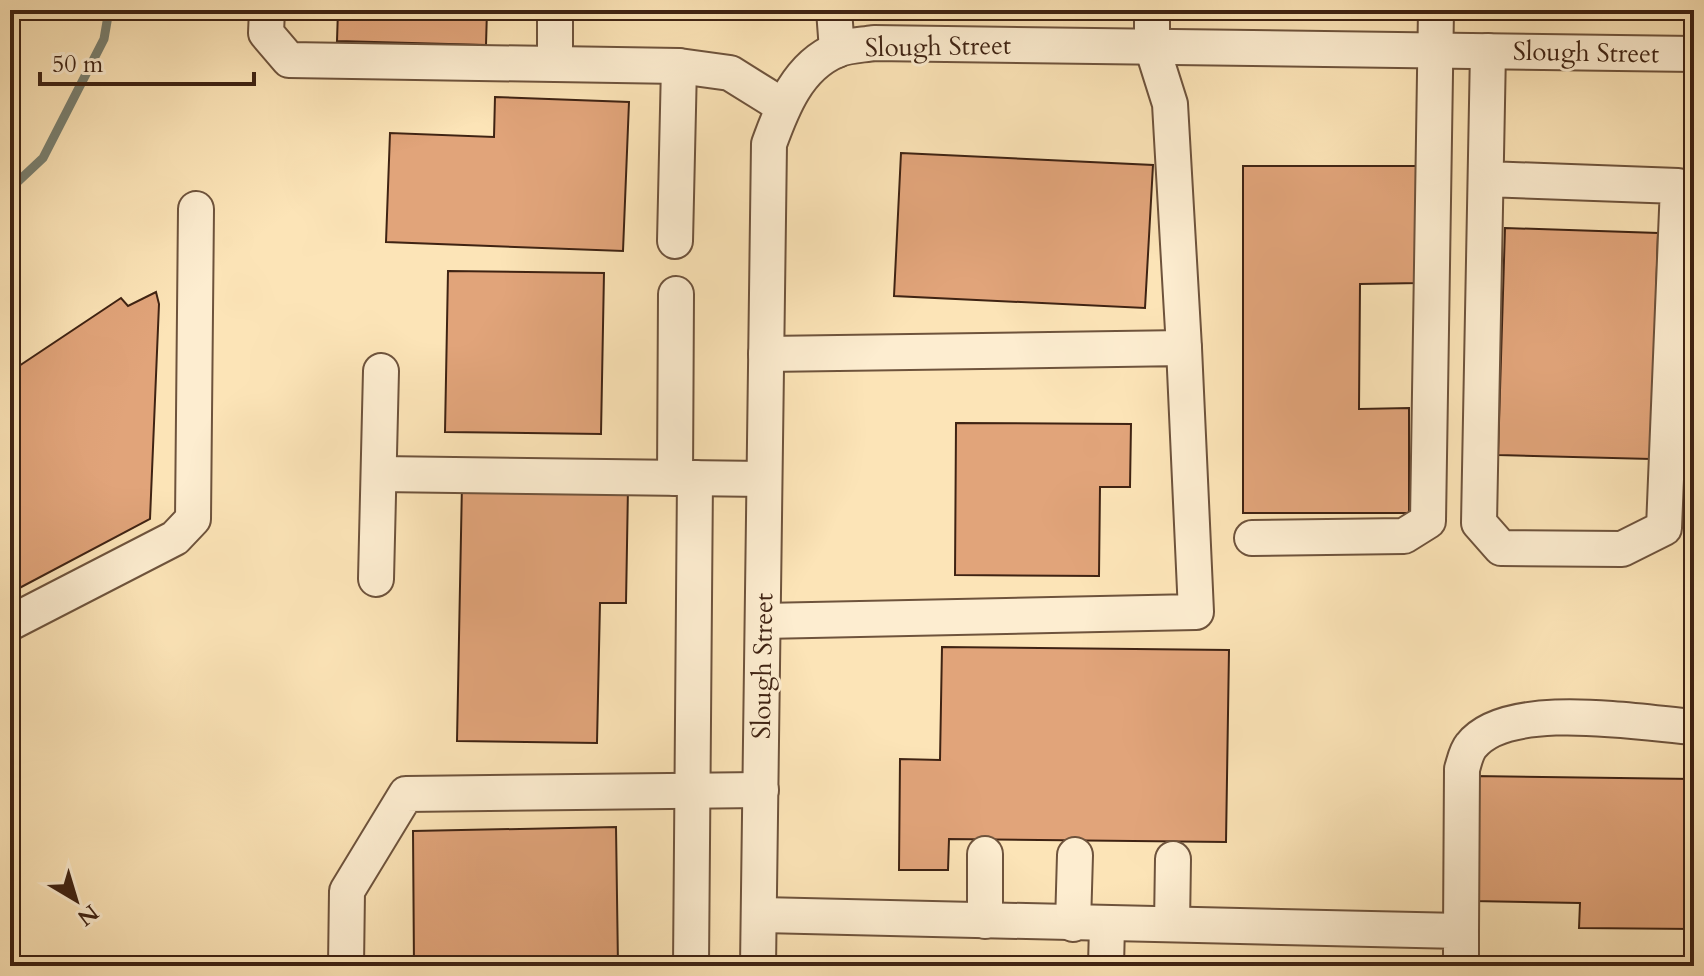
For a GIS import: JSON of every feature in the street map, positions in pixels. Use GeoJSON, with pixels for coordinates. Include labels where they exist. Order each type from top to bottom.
{"type":"FeatureCollection","features":[{"type":"Feature","properties":{"kind":"street"},"geometry":{"type":"LineString","coordinates":[[267,10],[266,33],[289,60],[679,66],[730,73],[783,106]]}},
{"type":"Feature","properties":{"kind":"street"},"geometry":{"type":"LineString","coordinates":[[555,10],[555,62]]}},
{"type":"Feature","properties":{"kind":"street"},"geometry":{"type":"LineString","coordinates":[[834,10],[837,50]]}},
{"type":"Feature","properties":{"kind":"street"},"geometry":{"type":"LineString","coordinates":[[763,621],[1196,612],[1170,104],[1152,47],[1152,10]]}},
{"type":"Feature","properties":{"kind":"street"},"geometry":{"type":"LineString","coordinates":[[1252,538],[1404,536],[1428,521],[1436,10]]}},
{"type":"Feature","properties":{"kind":"street","name":"Slough Street"},"geometry":{"type":"LineString","coordinates":[[758,966],[769,144],[783,106],[803,75],[837,50],[874,43],[1694,54]]}},
{"type":"Feature","properties":{"kind":"street"},"geometry":{"type":"LineString","coordinates":[[1486,179],[1686,186],[1664,528],[1622,549],[1501,548],[1479,523],[1488,51]]}},
{"type":"Feature","properties":{"kind":"street"},"geometry":{"type":"LineString","coordinates":[[675,241],[679,66]]}},
{"type":"Feature","properties":{"kind":"street"},"geometry":{"type":"LineString","coordinates":[[10,623],[175,538],[193,519],[196,209]]}},
{"type":"Feature","properties":{"kind":"street"},"geometry":{"type":"LineString","coordinates":[[676,294],[685,478],[692,789],[691,966]]}},
{"type":"Feature","properties":{"kind":"street"},"geometry":{"type":"LineString","coordinates":[[766,354],[1184,348]]}},
{"type":"Feature","properties":{"kind":"street"},"geometry":{"type":"LineString","coordinates":[[376,579],[381,371]]}},
{"type":"Feature","properties":{"kind":"street"},"geometry":{"type":"LineString","coordinates":[[380,474],[764,479]]}},
{"type":"Feature","properties":{"kind":"street"},"geometry":{"type":"LineString","coordinates":[[1461,966],[1462,769],[1471,746],[1494,728],[1547,717],[1694,727]]}},
{"type":"Feature","properties":{"kind":"street"},"geometry":{"type":"LineString","coordinates":[[346,966],[347,891],[406,794],[761,790]]}},
{"type":"Feature","properties":{"kind":"street"},"geometry":{"type":"LineString","coordinates":[[985,854],[985,921]]}},
{"type":"Feature","properties":{"kind":"street"},"geometry":{"type":"LineString","coordinates":[[1075,855],[1090,924],[1106,966]]}},
{"type":"Feature","properties":{"kind":"street"},"geometry":{"type":"LineString","coordinates":[[1172,924],[1173,859]]}},
{"type":"Feature","properties":{"kind":"street"},"geometry":{"type":"LineString","coordinates":[[759,915],[1461,931]]}},
{"type":"Feature","properties":{"kind":"building"},"geometry":{"type":"Polygon","coordinates":[[[338,10],[487,10],[486,45],[337,41],[338,10]]]}},
{"type":"Feature","properties":{"kind":"building"},"geometry":{"type":"Polygon","coordinates":[[[495,97],[629,102],[623,251],[386,242],[390,133],[494,137],[495,97]]]}},
{"type":"Feature","properties":{"kind":"building"},"geometry":{"type":"Polygon","coordinates":[[[901,153],[1153,165],[1145,308],[894,296],[901,153]]]}},
{"type":"Feature","properties":{"kind":"building"},"geometry":{"type":"Polygon","coordinates":[[[1243,166],[1420,166],[1420,283],[1360,284],[1359,409],[1409,408],[1409,513],[1243,513],[1243,166]]]}},
{"type":"Feature","properties":{"kind":"building"},"geometry":{"type":"Polygon","coordinates":[[[1505,228],[1658,233],[1651,459],[1498,455],[1505,228]]]}},
{"type":"Feature","properties":{"kind":"building"},"geometry":{"type":"Polygon","coordinates":[[[448,271],[604,273],[601,434],[445,432],[448,271]]]}},
{"type":"Feature","properties":{"kind":"building"},"geometry":{"type":"Polygon","coordinates":[[[156,292],[159,304],[150,519],[10,593],[10,372],[121,298],[128,306],[156,292]]]}},
{"type":"Feature","properties":{"kind":"building"},"geometry":{"type":"Polygon","coordinates":[[[956,423],[1131,424],[1130,487],[1100,487],[1099,576],[955,575],[956,423]]]}},
{"type":"Feature","properties":{"kind":"building"},"geometry":{"type":"Polygon","coordinates":[[[462,483],[628,487],[626,603],[600,603],[597,743],[457,741],[462,483]]]}},
{"type":"Feature","properties":{"kind":"building"},"geometry":{"type":"Polygon","coordinates":[[[942,647],[1229,650],[1226,842],[949,839],[948,870],[899,870],[900,759],[940,760],[942,647]]]}},
{"type":"Feature","properties":{"kind":"building"},"geometry":{"type":"Polygon","coordinates":[[[1474,776],[1694,779],[1694,929],[1579,928],[1580,903],[1472,901],[1474,776]]]}},
{"type":"Feature","properties":{"kind":"building"},"geometry":{"type":"Polygon","coordinates":[[[616,827],[618,966],[414,966],[413,831],[616,827]]]}},
{"type":"Feature","properties":{"kind":"waterway"},"geometry":{"type":"LineString","coordinates":[[10,189],[43,158],[104,39],[109,10]]}}]}
